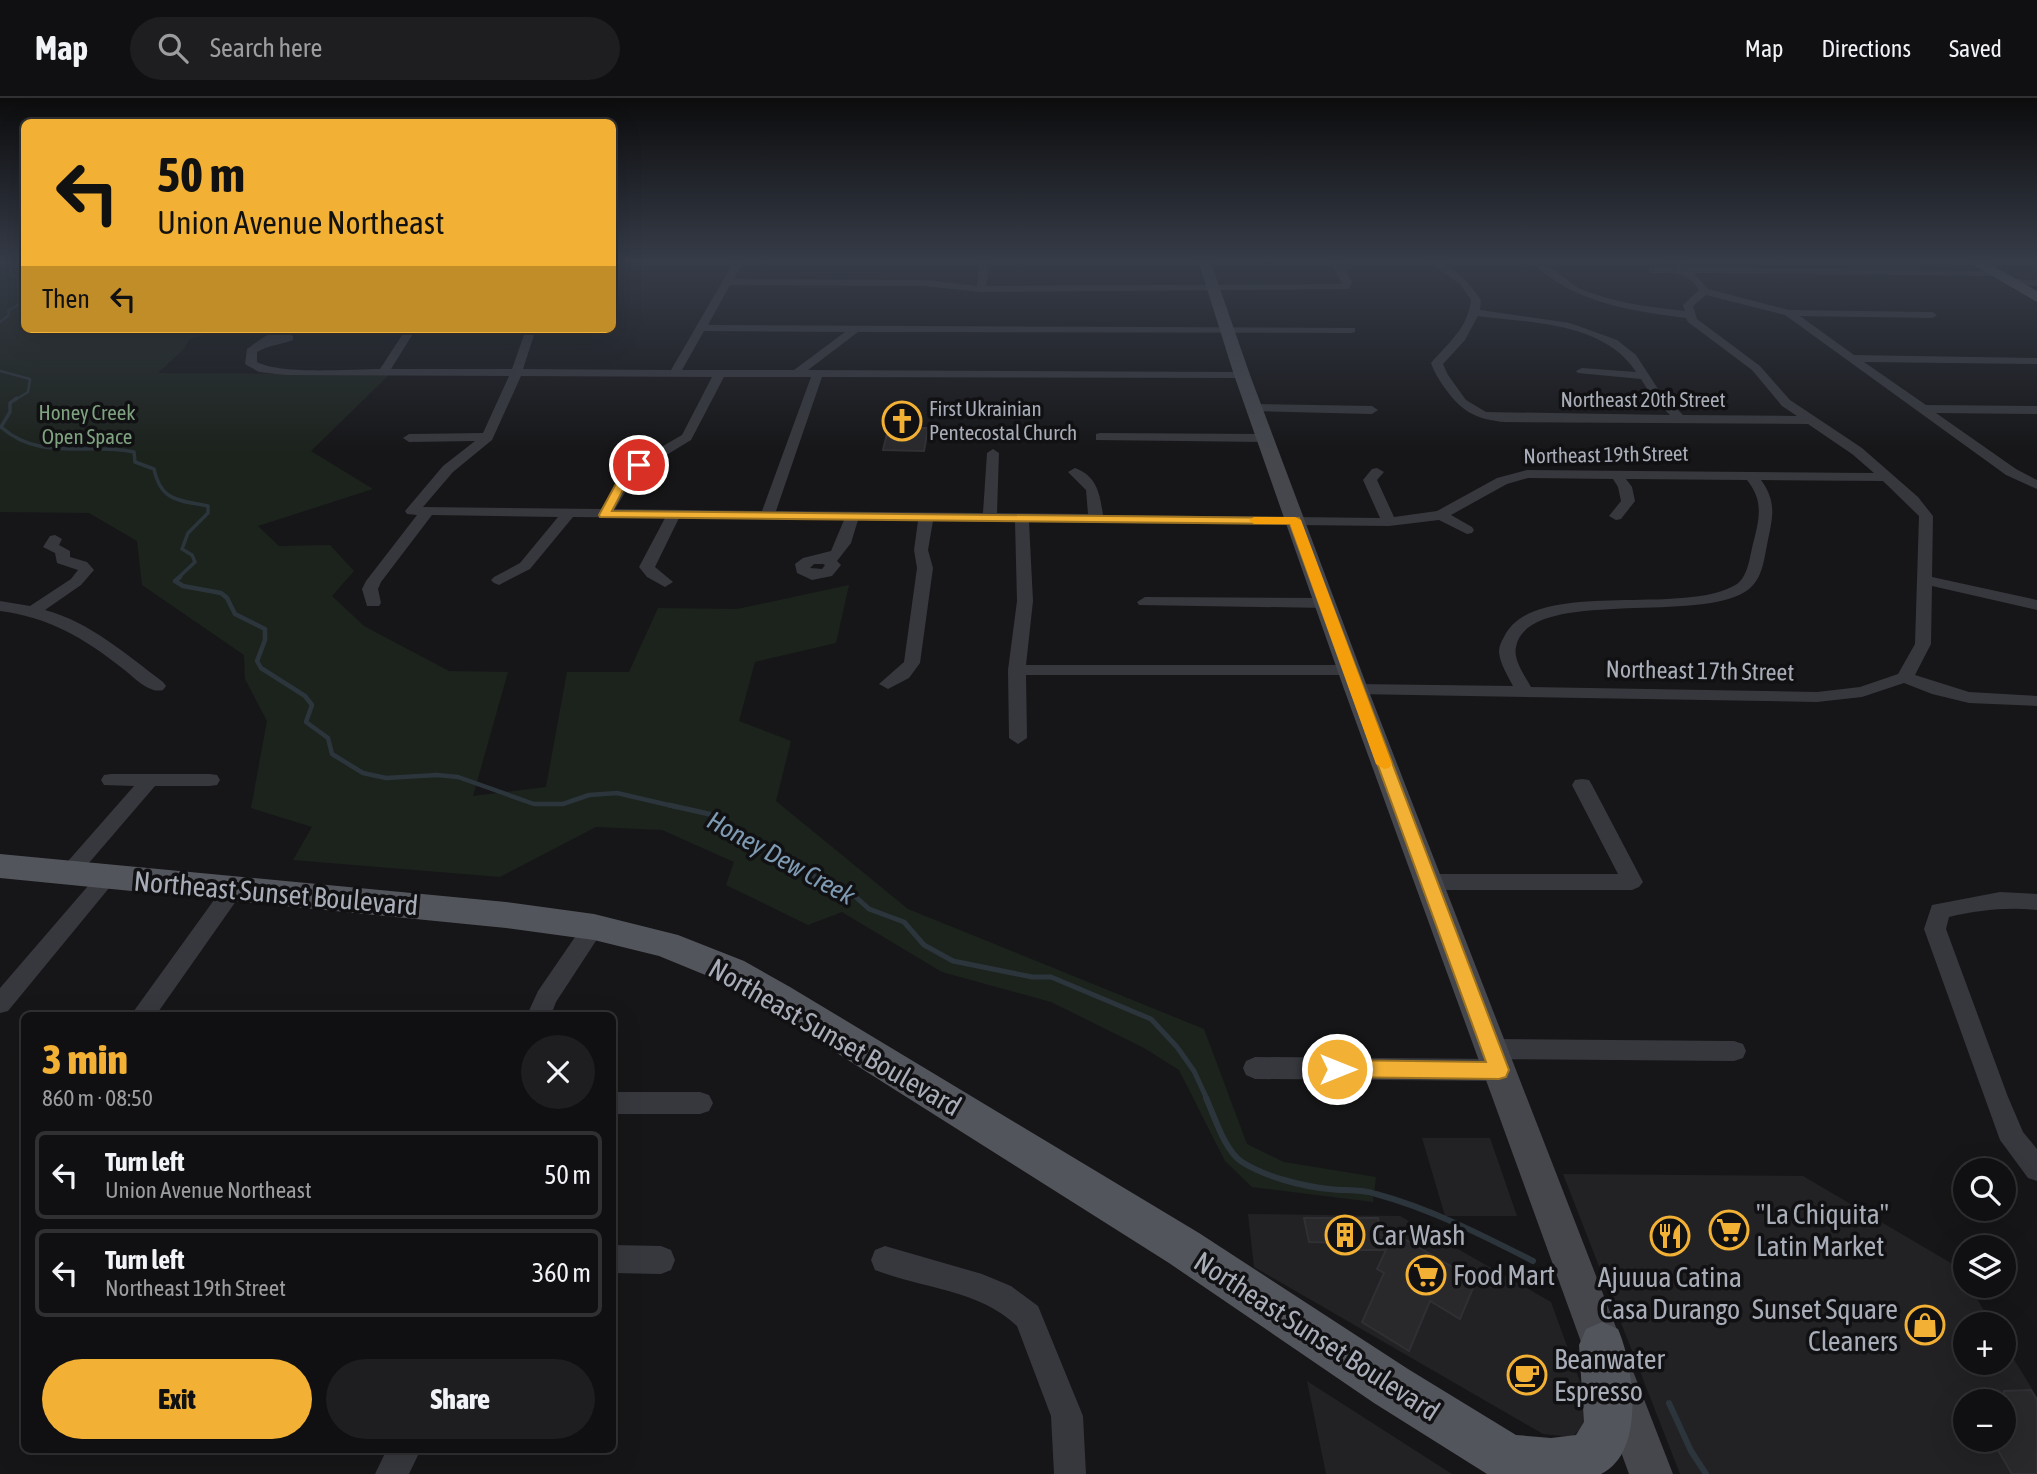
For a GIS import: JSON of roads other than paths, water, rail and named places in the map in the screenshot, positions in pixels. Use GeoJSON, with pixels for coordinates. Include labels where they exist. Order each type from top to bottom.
{"type":"FeatureCollection","features":[{"type":"Feature","properties":{"kind":"main road","name":"Northeast Sunset Boulevard"},"geometry":{"type":"LineString","coordinates":[[0,866],[506,915],[594,927],[666,944],[732,971],[766,991],[1184,1248],[1391,1386],[1521,1466]]}},
{"type":"Feature","properties":{"kind":"main road"},"geometry":{"type":"LineString","coordinates":[[1521,1466],[1577,1466],[1593,1459],[1605,1440],[1609,1420],[1602,1345]]}},
{"type":"Feature","properties":{"kind":"street"},"geometry":{"type":"LineString","coordinates":[[674,374],[703,324]]}},
{"type":"Feature","properties":{"kind":"street"},"geometry":{"type":"LineString","coordinates":[[1225,324],[1352,679],[1651,1474]]}},
{"type":"Feature","properties":{"kind":"street","name":"Northeast 20th Street"},"geometry":{"type":"LineString","coordinates":[[1468,324],[1461,338],[1437,363],[1440,372],[1464,407],[1475,414],[1504,418],[1811,421]]}},
{"type":"Feature","properties":{"kind":"street"},"geometry":{"type":"LineString","coordinates":[[1558,324],[1594,334],[1622,349],[1646,376],[1656,394],[1680,419]]}},
{"type":"Feature","properties":{"kind":"street"},"geometry":{"type":"LineString","coordinates":[[1697,324],[1756,368],[1786,403],[1846,443],[1887,477],[1913,500],[1926,516],[1923,644],[1905,677],[1965,698],[2037,701]]}},
{"type":"Feature","properties":{"kind":"street"},"geometry":{"type":"LineString","coordinates":[[1805,324],[2011,472],[2037,485]]}},
{"type":"Feature","properties":{"kind":"street"},"geometry":{"type":"LineString","coordinates":[[701,328],[1351,330]]}},
{"type":"Feature","properties":{"kind":"street"},"geometry":{"type":"LineString","coordinates":[[795,375],[855,329]]}},
{"type":"Feature","properties":{"kind":"street"},"geometry":{"type":"LineString","coordinates":[[382,374],[408,333]]}},
{"type":"Feature","properties":{"kind":"street"},"geometry":{"type":"LineString","coordinates":[[373,603],[370,589],[374,581],[448,469],[488,437],[516,374],[530,333]]}},
{"type":"Feature","properties":{"kind":"street"},"geometry":{"type":"LineString","coordinates":[[264,343],[251,351],[249,360],[256,368],[274,371],[382,374],[1242,375]]}},
{"type":"Feature","properties":{"kind":"street"},"geometry":{"type":"LineString","coordinates":[[1853,358],[2037,361]]}},
{"type":"Feature","properties":{"kind":"street"},"geometry":{"type":"LineString","coordinates":[[1582,371],[1646,376]]}},
{"type":"Feature","properties":{"kind":"street"},"geometry":{"type":"LineString","coordinates":[[604,515],[632,470],[687,437],[719,374]]}},
{"type":"Feature","properties":{"kind":"street"},"geometry":{"type":"LineString","coordinates":[[767,516],[817,375]]}},
{"type":"Feature","properties":{"kind":"street"},"geometry":{"type":"LineString","coordinates":[[1254,408],[1372,410]]}},
{"type":"Feature","properties":{"kind":"street"},"geometry":{"type":"LineString","coordinates":[[1924,409],[2037,410]]}},
{"type":"Feature","properties":{"kind":"street"},"geometry":{"type":"LineString","coordinates":[[409,439],[488,437]]}},
{"type":"Feature","properties":{"kind":"street"},"geometry":{"type":"LineString","coordinates":[[1100,437],[1265,438]]}},
{"type":"Feature","properties":{"kind":"street"},"geometry":{"type":"LineString","coordinates":[[990,518],[993,453]]}},
{"type":"Feature","properties":{"kind":"street"},"geometry":{"type":"LineString","coordinates":[[1377,471],[1370,480],[1390,522]]}},
{"type":"Feature","properties":{"kind":"street"},"geometry":{"type":"LineString","coordinates":[[1075,472],[1093,489],[1096,519]]}},
{"type":"Feature","properties":{"kind":"street","name":"Northeast 19th Street"},"geometry":{"type":"LineString","coordinates":[[420,511],[673,516],[1390,522],[1441,516],[1514,477],[1544,473],[1887,477]]}},
{"type":"Feature","properties":{"kind":"street"},"geometry":{"type":"LineString","coordinates":[[1616,474],[1625,487],[1628,501],[1616,516]]}},
{"type":"Feature","properties":{"kind":"street"},"geometry":{"type":"LineString","coordinates":[[1525,692],[1507,651],[1511,634],[1526,620],[1567,608],[1709,600],[1743,587],[1753,571],[1768,517],[1766,496],[1750,475]]}},
{"type":"Feature","properties":{"kind":"street"},"geometry":{"type":"LineString","coordinates":[[499,580],[525,566],[569,513]]}},
{"type":"Feature","properties":{"kind":"street"},"geometry":{"type":"LineString","coordinates":[[665,582],[652,574],[648,567],[673,516]]}},
{"type":"Feature","properties":{"kind":"street"},"geometry":{"type":"LineString","coordinates":[[1441,516],[1467,530]]}},
{"type":"Feature","properties":{"kind":"street"},"geometry":{"type":"LineString","coordinates":[[828,560],[842,548],[852,517]]}},
{"type":"Feature","properties":{"kind":"street"},"geometry":{"type":"LineString","coordinates":[[888,684],[903,674],[912,663],[925,568],[922,550],[926,517]]}},
{"type":"Feature","properties":{"kind":"street"},"geometry":{"type":"LineString","coordinates":[[1018,738],[1017,670],[1025,601],[1022,518]]}},
{"type":"Feature","properties":{"kind":"street"},"geometry":{"type":"LineString","coordinates":[[36,609],[76,582],[86,570],[82,565],[62,560],[63,551],[50,547],[55,539]]}},
{"type":"Feature","properties":{"kind":"street"},"geometry":{"type":"LineString","coordinates":[[1924,580],[2037,605]]}},
{"type":"Feature","properties":{"kind":"street"},"geometry":{"type":"LineString","coordinates":[[1145,602],[1326,603]]}},
{"type":"Feature","properties":{"kind":"street"},"geometry":{"type":"LineString","coordinates":[[0,606],[36,609],[73,625],[158,686]]}},
{"type":"Feature","properties":{"kind":"street","name":"Northeast 17th Street"},"geometry":{"type":"LineString","coordinates":[[1017,670],[1352,679],[1525,692],[1817,697],[1862,692],[1905,677]]}},
{"type":"Feature","properties":{"kind":"street"},"geometry":{"type":"LineString","coordinates":[[111,780],[210,780]]}},
{"type":"Feature","properties":{"kind":"street"},"geometry":{"type":"LineString","coordinates":[[69,873],[150,780]]}},
{"type":"Feature","properties":{"kind":"street"},"geometry":{"type":"LineString","coordinates":[[1428,881],[1632,882],[1582,785]]}},
{"type":"Feature","properties":{"kind":"street"},"geometry":{"type":"LineString","coordinates":[[0,1004],[107,877]]}},
{"type":"Feature","properties":{"kind":"street"},"geometry":{"type":"LineString","coordinates":[[144,1012],[234,888]]}},
{"type":"Feature","properties":{"kind":"street"},"geometry":{"type":"LineString","coordinates":[[2037,902],[2011,898],[1977,901],[1940,911],[1935,929],[2013,1140],[2037,1169]]}},
{"type":"Feature","properties":{"kind":"street"},"geometry":{"type":"LineString","coordinates":[[540,1012],[553,987],[594,927]]}},
{"type":"Feature","properties":{"kind":"street"},"geometry":{"type":"LineString","coordinates":[[1255,1068],[1734,1051]]}},
{"type":"Feature","properties":{"kind":"street"},"geometry":{"type":"LineString","coordinates":[[616,1103],[700,1103]]}},
{"type":"Feature","properties":{"kind":"street"},"geometry":{"type":"LineString","coordinates":[[616,1259],[661,1260]]}},
{"type":"Feature","properties":{"kind":"street"},"geometry":{"type":"LineString","coordinates":[[886,1260],[999,1294],[1023,1309],[1028,1315],[1067,1416],[1070,1474]]}},
{"type":"Feature","properties":{"kind":"street"},"geometry":{"type":"LineString","coordinates":[[391,1474],[403,1453]]}},
{"type":"Feature","properties":{"kind":"waterway","name":"Honey Dew Creek"},"geometry":{"type":"LineString","coordinates":[[0,371],[30,379],[28,392],[15,400]]}},
{"type":"Feature","properties":{"kind":"waterway","name":"Honey Dew Creek"},"geometry":{"type":"LineString","coordinates":[[17,398],[10,403],[10,412],[1,427],[16,438],[48,448],[116,449],[134,452],[135,462],[154,469],[161,488],[167,494],[173,498],[208,506],[208,513],[188,533],[182,549],[192,555],[195,562],[178,578]]}},
{"type":"Feature","properties":{"kind":"waterway","name":"Honey Dew Creek"},"geometry":{"type":"LineString","coordinates":[[180,577],[175,581],[183,586],[221,593],[227,598],[235,614],[265,629],[265,640],[257,661],[261,668],[305,696],[312,705],[306,722],[328,738],[332,754],[363,773],[386,778],[437,775],[458,777],[534,804],[563,804],[589,795],[617,793],[677,807]]}},
{"type":"Feature","properties":{"kind":"waterway","name":"Honey Dew Creek"},"geometry":{"type":"LineString","coordinates":[[669,805],[709,814],[756,845],[799,866],[823,882],[847,889],[869,909],[904,922],[924,945],[953,961],[1032,977],[1051,977],[1151,1019],[1177,1047],[1194,1071],[1207,1099]]}},
{"type":"Feature","properties":{"kind":"waterway","name":"Honey Dew Creek"},"geometry":{"type":"LineString","coordinates":[[1206,1098],[1230,1150],[1251,1167],[1295,1183],[1364,1191],[1396,1200],[1456,1223],[1533,1261]]}},
{"type":"Feature","properties":{"kind":"waterway"},"geometry":{"type":"LineString","coordinates":[[1669,1403],[1691,1451],[1706,1474]]}},
{"type":"Feature","properties":{"kind":"place","name":"First Ukrainian Pentecostal Church"},"geometry":{"type":"Point","coordinates":[902,421]}},
{"type":"Feature","properties":{"kind":"place","name":"\"La Chiquita\" Latin Market"},"geometry":{"type":"Point","coordinates":[1729,1230]}},
{"type":"Feature","properties":{"kind":"place","name":"Car Wash"},"geometry":{"type":"Point","coordinates":[1345,1235]}},
{"type":"Feature","properties":{"kind":"place","name":"Ajuuua Catina Casa Durango"},"geometry":{"type":"Point","coordinates":[1670,1236]}},
{"type":"Feature","properties":{"kind":"place","name":"Food Mart"},"geometry":{"type":"Point","coordinates":[1426,1275]}},
{"type":"Feature","properties":{"kind":"place","name":"Sunset Square Cleaners"},"geometry":{"type":"Point","coordinates":[1925,1325]}},
{"type":"Feature","properties":{"kind":"place","name":"Beanwater Espresso"},"geometry":{"type":"Point","coordinates":[1527,1375]}},
{"type":"Feature","properties":{"kind":"park label","name":"Honey Creek Open Space"},"geometry":{"type":"Point","coordinates":[87,425]}}]}
